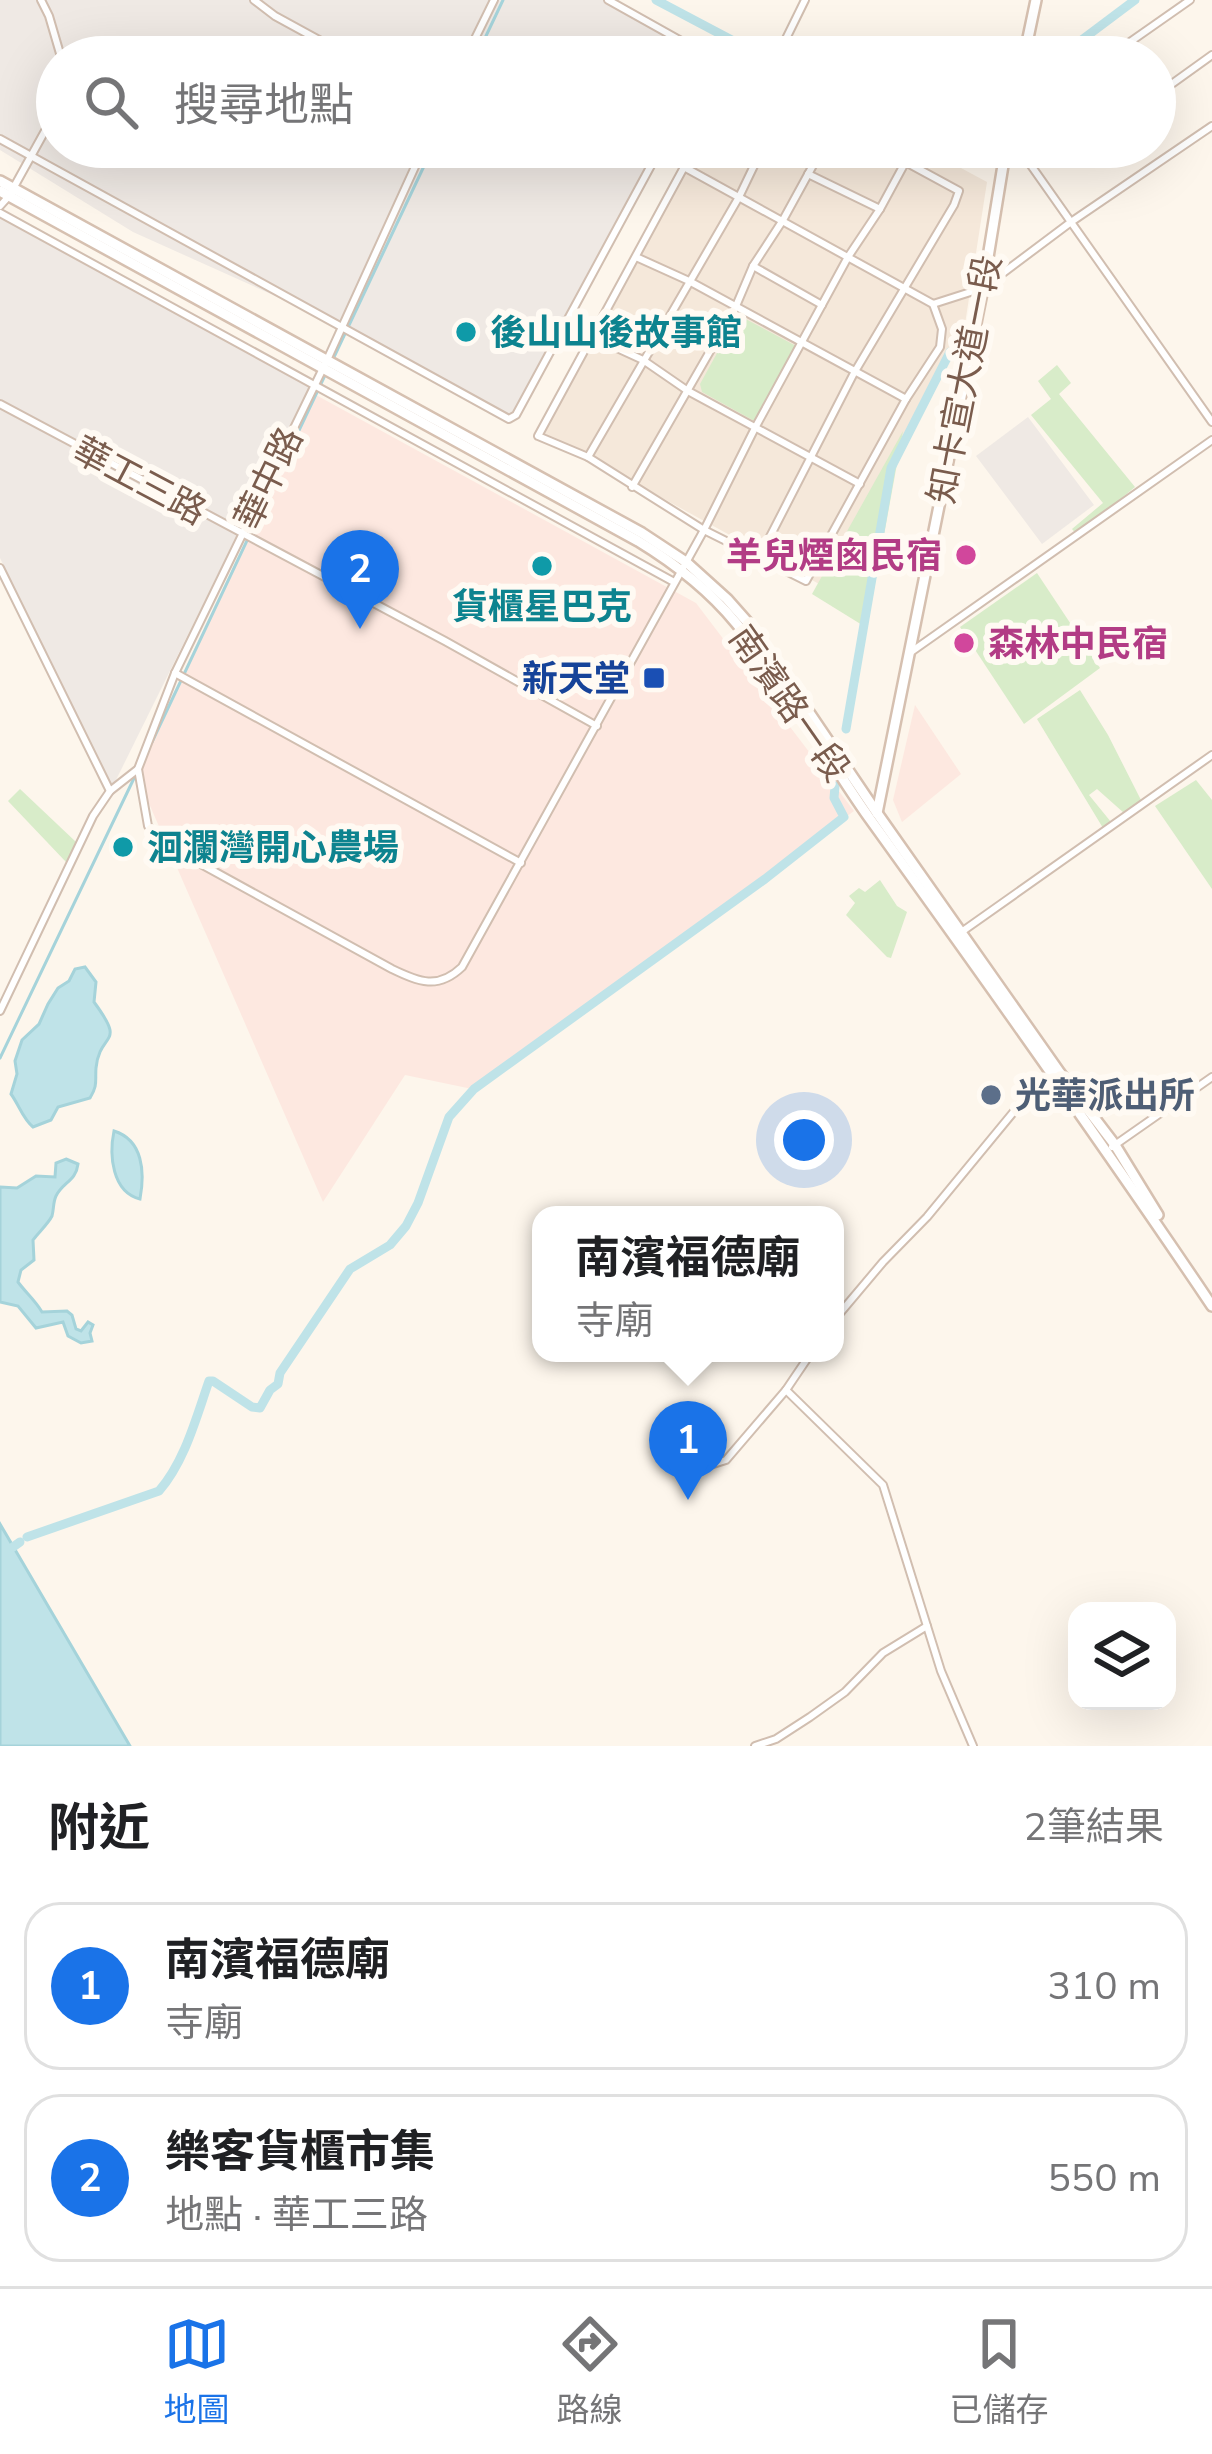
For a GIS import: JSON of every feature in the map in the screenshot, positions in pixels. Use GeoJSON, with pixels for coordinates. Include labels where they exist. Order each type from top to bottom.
{"type":"FeatureCollection","features":[{"type":"Feature","properties":{"kind":"main road"},"geometry":{"type":"LineString","coordinates":[[1028,36],[1036,0]]}},
{"type":"Feature","properties":{"kind":"main road","name":"知卡宣大道一段"},"geometry":{"type":"LineString","coordinates":[[874,816],[983,288],[1003,168]]}},
{"type":"Feature","properties":{"kind":"main road","name":"南濱路一段"},"geometry":{"type":"LineString","coordinates":[[0,182],[7,192],[325,364],[684,567],[727,599],[750,625],[874,816],[1212,1294]]}},
{"type":"Feature","properties":{"kind":"main road","name":"南濱路一段"},"geometry":{"type":"LineString","coordinates":[[1111,1148],[1212,1306]]}},
{"type":"Feature","properties":{"kind":"street"},"geometry":{"type":"LineString","coordinates":[[40,0],[55,36]]}},
{"type":"Feature","properties":{"kind":"street"},"geometry":{"type":"LineString","coordinates":[[254,0],[312,36]]}},
{"type":"Feature","properties":{"kind":"street"},"geometry":{"type":"LineString","coordinates":[[476,36],[494,0]]}},
{"type":"Feature","properties":{"kind":"street"},"geometry":{"type":"LineString","coordinates":[[608,0],[672,36]]}},
{"type":"Feature","properties":{"kind":"street"},"geometry":{"type":"LineString","coordinates":[[787,36],[805,0]]}},
{"type":"Feature","properties":{"kind":"street"},"geometry":{"type":"LineString","coordinates":[[1139,36],[1190,0]]}},
{"type":"Feature","properties":{"kind":"street"},"geometry":{"type":"LineString","coordinates":[[1176,81],[1212,55]]}},
{"type":"Feature","properties":{"kind":"street"},"geometry":{"type":"LineString","coordinates":[[1176,151],[1212,126]]}},
{"type":"Feature","properties":{"kind":"street"},"geometry":{"type":"LineString","coordinates":[[0,139],[36,159]]}},
{"type":"Feature","properties":{"kind":"street"},"geometry":{"type":"LineString","coordinates":[[36,147],[0,209],[674,582]]}},
{"type":"Feature","properties":{"kind":"street"},"geometry":{"type":"LineString","coordinates":[[53,168],[509,419],[516,415],[650,168]]}},
{"type":"Feature","properties":{"kind":"street","name":"華中路"},"geometry":{"type":"LineString","coordinates":[[138,769],[175,673],[414,168]]}},
{"type":"Feature","properties":{"kind":"street"},"geometry":{"type":"LineString","coordinates":[[683,168],[538,436],[588,457],[704,530],[806,581],[906,399],[940,347],[942,329],[933,304],[686,168]]}},
{"type":"Feature","properties":{"kind":"street"},"geometry":{"type":"LineString","coordinates":[[588,457],[754,168]]}},
{"type":"Feature","properties":{"kind":"street"},"geometry":{"type":"LineString","coordinates":[[632,487],[811,168]]}},
{"type":"Feature","properties":{"kind":"street"},"geometry":{"type":"LineString","coordinates":[[0,1011],[103,799],[138,769],[148,826],[168,846],[414,980],[437,983],[463,967],[684,567],[848,256],[901,168]]}},
{"type":"Feature","properties":{"kind":"street"},"geometry":{"type":"LineString","coordinates":[[759,557],[854,373],[955,206],[959,191],[918,168]]}},
{"type":"Feature","properties":{"kind":"street"},"geometry":{"type":"LineString","coordinates":[[1033,168],[1212,422]]}},
{"type":"Feature","properties":{"kind":"street"},"geometry":{"type":"LineString","coordinates":[[933,304],[983,288],[1150,168]]}},
{"type":"Feature","properties":{"kind":"street"},"geometry":{"type":"LineString","coordinates":[[808,174],[880,209]]}},
{"type":"Feature","properties":{"kind":"street"},"geometry":{"type":"LineString","coordinates":[[636,257],[689,280],[906,399]]}},
{"type":"Feature","properties":{"kind":"street"},"geometry":{"type":"LineString","coordinates":[[753,266],[823,304]]}},
{"type":"Feature","properties":{"kind":"street"},"geometry":{"type":"LineString","coordinates":[[593,337],[643,360],[688,391],[860,484]]}},
{"type":"Feature","properties":{"kind":"street","name":"華工三路"},"geometry":{"type":"LineString","coordinates":[[0,404],[597,726]]}},
{"type":"Feature","properties":{"kind":"street"},"geometry":{"type":"LineString","coordinates":[[910,653],[1212,440]]}},
{"type":"Feature","properties":{"kind":"street"},"geometry":{"type":"LineString","coordinates":[[0,568],[110,790]]}},
{"type":"Feature","properties":{"kind":"street"},"geometry":{"type":"LineString","coordinates":[[175,673],[521,862]]}},
{"type":"Feature","properties":{"kind":"street"},"geometry":{"type":"LineString","coordinates":[[958,934],[1212,755]]}},
{"type":"Feature","properties":{"kind":"street"},"geometry":{"type":"LineString","coordinates":[[844,1308],[1030,1092],[1056,1075]]}},
{"type":"Feature","properties":{"kind":"street"},"geometry":{"type":"LineString","coordinates":[[1111,1148],[1212,1077]]}},
{"type":"Feature","properties":{"kind":"street"},"geometry":{"type":"LineString","coordinates":[[688,1483],[694,1470],[726,1460],[805,1362]]}},
{"type":"Feature","properties":{"kind":"street"},"geometry":{"type":"LineString","coordinates":[[786,1390],[883,1485],[941,1671],[973,1746]]}},
{"type":"Feature","properties":{"kind":"street"},"geometry":{"type":"LineString","coordinates":[[755,1746],[776,1739],[827,1705],[883,1653],[927,1626]]}},
{"type":"Feature","properties":{"kind":"shaded area"},"geometry":{"type":"Polygon","coordinates":[[[0,0],[608,0],[672,36],[36,36],[36,168],[650,168],[516,415],[509,419],[342,326],[133,232],[0,150],[0,0]]]}},
{"type":"Feature","properties":{"kind":"shaded area"},"geometry":{"type":"Polygon","coordinates":[[[681,168],[961,168],[987,182],[965,324],[821,585],[538,430],[681,168]]]}},
{"type":"Feature","properties":{"kind":"shaded area"},"geometry":{"type":"Polygon","coordinates":[[[0,215],[311,386],[114,784],[0,558],[0,215]]]}},
{"type":"Feature","properties":{"kind":"shaded area"},"geometry":{"type":"Polygon","coordinates":[[[316,395],[696,603],[854,811],[477,1090],[405,1075],[323,1202],[137,776],[316,395]]]}},
{"type":"Feature","properties":{"kind":"shaded area"},"geometry":{"type":"Polygon","coordinates":[[[1028,417],[1094,505],[1042,544],[976,456],[1028,417]]]}},
{"type":"Feature","properties":{"kind":"shaded area"},"geometry":{"type":"Polygon","coordinates":[[[915,705],[961,774],[902,822],[893,800],[915,705]]]}},
{"type":"Feature","properties":{"kind":"green space"},"geometry":{"type":"Polygon","coordinates":[[[738,315],[798,347],[756,422],[702,392],[700,384],[738,315]]]}},
{"type":"Feature","properties":{"kind":"green space"},"geometry":{"type":"Polygon","coordinates":[[[1057,365],[1071,383],[1059,394],[1135,487],[1077,535],[1072,529],[1103,503],[1031,415],[1051,399],[1038,381],[1057,365]]]}},
{"type":"Feature","properties":{"kind":"green space"},"geometry":{"type":"Polygon","coordinates":[[[903,431],[867,628],[812,594],[903,431]]]}},
{"type":"Feature","properties":{"kind":"green space"},"geometry":{"type":"Polygon","coordinates":[[[1037,573],[1100,668],[1024,724],[960,627],[1037,573]]]}},
{"type":"Feature","properties":{"kind":"green space"},"geometry":{"type":"Polygon","coordinates":[[[1080,690],[1142,802],[1124,813],[1097,789],[1089,795],[1111,822],[1103,828],[1037,719],[1080,690]]]}},
{"type":"Feature","properties":{"kind":"green space"},"geometry":{"type":"Polygon","coordinates":[[[1196,780],[1212,800],[1212,889],[1155,806],[1196,780]]]}},
{"type":"Feature","properties":{"kind":"green space"},"geometry":{"type":"Polygon","coordinates":[[[20,789],[76,842],[66,862],[8,801],[20,789]]]}},
{"type":"Feature","properties":{"kind":"green space"},"geometry":{"type":"Polygon","coordinates":[[[880,880],[897,906],[907,912],[891,958],[846,915],[855,903],[849,896],[859,888],[865,892],[880,880]]]}},
{"type":"Feature","properties":{"kind":"water"},"geometry":{"type":"Polygon","coordinates":[[[85,967],[96,982],[94,1002],[110,1033],[98,1056],[94,1090],[90,1098],[58,1107],[51,1120],[33,1127],[11,1094],[15,1061],[22,1040],[39,1024],[58,988],[75,969],[85,967]]]}},
{"type":"Feature","properties":{"kind":"water"},"geometry":{"type":"Polygon","coordinates":[[[114,1131],[131,1142],[140,1158],[140,1199],[118,1181],[114,1131]]]}},
{"type":"Feature","properties":{"kind":"water"},"geometry":{"type":"Polygon","coordinates":[[[66,1159],[78,1164],[77,1170],[56,1196],[52,1216],[33,1240],[34,1260],[21,1270],[18,1282],[42,1312],[67,1311],[81,1331],[88,1322],[93,1325],[92,1341],[81,1343],[68,1336],[63,1322],[36,1328],[18,1306],[0,1302],[0,1187],[17,1188],[36,1176],[55,1177],[56,1163],[66,1159]]]}},
{"type":"Feature","properties":{"kind":"water"},"geometry":{"type":"Polygon","coordinates":[[[0,1524],[130,1746],[0,1746],[0,1524]]]}},
{"type":"Feature","properties":{"kind":"waterway"},"geometry":{"type":"LineString","coordinates":[[486,36],[503,0]]}},
{"type":"Feature","properties":{"kind":"waterway"},"geometry":{"type":"LineString","coordinates":[[656,0],[724,36]]}},
{"type":"Feature","properties":{"kind":"waterway"},"geometry":{"type":"LineString","coordinates":[[1087,36],[1135,0]]}},
{"type":"Feature","properties":{"kind":"waterway"},"geometry":{"type":"LineString","coordinates":[[334,357],[423,168]]}},
{"type":"Feature","properties":{"kind":"waterway"},"geometry":{"type":"LineString","coordinates":[[846,729],[891,468],[950,352]]}},
{"type":"Feature","properties":{"kind":"waterway"},"geometry":{"type":"LineString","coordinates":[[152,742],[327,371]]}},
{"type":"Feature","properties":{"kind":"waterway"},"geometry":{"type":"LineString","coordinates":[[0,1058],[137,772]]}},
{"type":"Feature","properties":{"kind":"waterway"},"geometry":{"type":"LineString","coordinates":[[27,1537],[159,1491],[183,1453],[209,1381],[260,1408],[350,1269],[390,1245],[406,1226],[449,1117],[474,1089],[844,817],[834,798],[835,786]]}},
{"type":"Feature","properties":{"kind":"waterway"},"geometry":{"type":"LineString","coordinates":[[13,1547],[20,1542]]}},
{"type":"Feature","properties":{"kind":"place","name":"後山山後故事館"},"geometry":{"type":"Point","coordinates":[466,332]}},
{"type":"Feature","properties":{"kind":"place","name":"羊兒煙囪民宿"},"geometry":{"type":"Point","coordinates":[966,555]}},
{"type":"Feature","properties":{"kind":"place","name":"貨櫃星巴克"},"geometry":{"type":"Point","coordinates":[542,566]}},
{"type":"Feature","properties":{"kind":"place","name":"樂客貨櫃市集"},"geometry":{"type":"Point","coordinates":[360,629]}},
{"type":"Feature","properties":{"kind":"place","name":"森林中民宿"},"geometry":{"type":"Point","coordinates":[964,643]}},
{"type":"Feature","properties":{"kind":"place","name":"新天堂"},"geometry":{"type":"Point","coordinates":[654,678]}},
{"type":"Feature","properties":{"kind":"place","name":"洄瀾灣開心農場"},"geometry":{"type":"Point","coordinates":[123,847]}},
{"type":"Feature","properties":{"kind":"place","name":"光華派出所"},"geometry":{"type":"Point","coordinates":[991,1095]}},
{"type":"Feature","properties":{"kind":"place","name":"南濱福德廟"},"geometry":{"type":"Point","coordinates":[688,1500]}}]}
